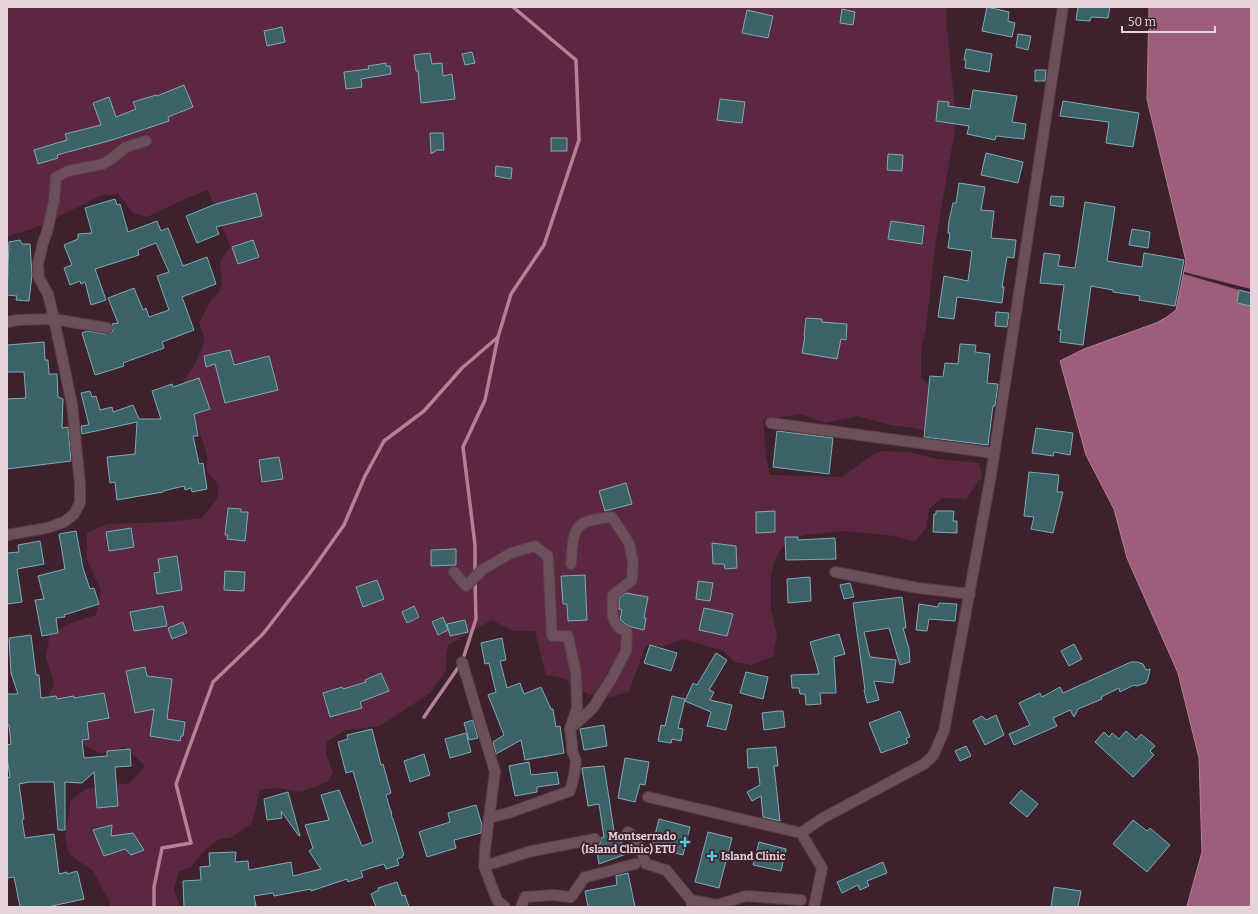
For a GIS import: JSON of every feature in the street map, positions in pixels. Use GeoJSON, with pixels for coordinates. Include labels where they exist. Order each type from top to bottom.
{"type":"FeatureCollection","features":[{"type":"Feature","properties":{"kind":"street"},"geometry":{"type":"LineString","coordinates":[[801,834],[823,818],[924,764],[933,756],[944,731],[970,594],[1063,7]]}},
{"type":"Feature","properties":{"kind":"street"},"geometry":{"type":"LineString","coordinates":[[7,535],[47,528],[64,522],[74,514],[80,503],[80,484],[72,404],[48,294],[39,278],[38,264],[51,214],[56,177],[68,171],[102,164],[110,160],[126,147],[146,141]]}},
{"type":"Feature","properties":{"kind":"street"},"geometry":{"type":"LineString","coordinates":[[7,322],[18,320],[54,319],[107,328]]}},
{"type":"Feature","properties":{"kind":"street"},"geometry":{"type":"LineString","coordinates":[[772,424],[993,453]]}},
{"type":"Feature","properties":{"kind":"street"},"geometry":{"type":"LineString","coordinates":[[570,564],[573,535],[578,527],[592,519],[612,517],[629,543],[632,562],[632,580],[613,595],[612,617],[617,627],[627,632],[626,651],[612,678],[592,709],[570,729]]}},
{"type":"Feature","properties":{"kind":"street"},"geometry":{"type":"LineString","coordinates":[[454,572],[466,586],[482,570],[510,553],[535,546],[548,556],[552,636],[568,636],[576,673],[577,708],[570,729],[572,750],[576,761],[570,791],[508,813],[489,818]]}},
{"type":"Feature","properties":{"kind":"street"},"geometry":{"type":"LineString","coordinates":[[835,572],[918,588],[970,594]]}},
{"type":"Feature","properties":{"kind":"street"},"geometry":{"type":"LineString","coordinates":[[462,662],[495,772],[484,866],[497,900],[505,907]]}},
{"type":"Feature","properties":{"kind":"street"},"geometry":{"type":"LineString","coordinates":[[648,797],[801,834],[822,868],[814,907]]}},
{"type":"Feature","properties":{"kind":"street"},"geometry":{"type":"LineString","coordinates":[[628,832],[637,840],[646,864],[666,870],[692,903],[717,905],[746,896],[801,900]]}},
{"type":"Feature","properties":{"kind":"street"},"geometry":{"type":"LineString","coordinates":[[484,866],[532,851],[595,839]]}},
{"type":"Feature","properties":{"kind":"street"},"geometry":{"type":"LineString","coordinates":[[522,907],[525,897],[553,895],[571,897],[585,877],[604,874],[617,868],[635,864]]}},
{"type":"Feature","properties":{"kind":"shaded area"},"geometry":{"type":"Polygon","coordinates":[[[7,7],[947,7],[946,17],[956,123],[936,239],[926,328],[921,349],[921,378],[929,385],[969,440],[913,428],[891,425],[857,416],[825,423],[800,414],[763,420],[766,455],[770,475],[842,477],[871,456],[881,451],[910,452],[937,459],[979,463],[982,477],[966,499],[942,498],[929,509],[926,528],[915,542],[895,536],[844,531],[805,535],[788,539],[775,559],[771,576],[771,610],[777,635],[773,656],[752,665],[734,662],[724,651],[683,639],[664,646],[646,645],[629,691],[611,697],[587,694],[578,686],[563,678],[546,675],[535,631],[513,631],[492,620],[448,645],[446,670],[430,693],[380,726],[346,730],[327,741],[326,754],[333,773],[327,782],[300,792],[276,788],[259,790],[255,813],[251,824],[230,838],[219,839],[203,852],[191,867],[178,872],[174,890],[180,907],[111,907],[93,871],[69,854],[65,834],[71,800],[86,789],[130,783],[145,766],[125,747],[100,753],[79,742],[42,712],[54,683],[46,657],[50,634],[71,623],[96,615],[101,590],[87,560],[87,533],[107,524],[168,522],[202,518],[217,499],[219,485],[207,472],[207,454],[198,428],[185,412],[183,384],[195,364],[205,340],[199,323],[211,300],[220,291],[222,281],[220,262],[230,247],[208,190],[180,201],[147,217],[133,213],[118,194],[100,196],[35,228],[8,236],[7,238],[7,7]]]}},
{"type":"Feature","properties":{"kind":"shaded area"},"geometry":{"type":"Polygon","coordinates":[[[1149,7],[1251,7],[1251,907],[1187,906],[1202,852],[1199,758],[1178,673],[1127,558],[1114,509],[1086,455],[1060,361],[1084,349],[1156,323],[1176,310],[1186,261],[1147,99],[1149,7]]]}},
{"type":"Feature","properties":{"kind":"pier"},"geometry":{"type":"Polygon","coordinates":[[[1184,272],[1251,289],[1251,306],[1237,303],[1239,290],[1184,274],[1184,272]]]}},
{"type":"Feature","properties":{"kind":"building"},"geometry":{"type":"Polygon","coordinates":[[[987,7],[1009,12],[1008,21],[1015,23],[1012,37],[982,31],[987,7]]]}},
{"type":"Feature","properties":{"kind":"building"},"geometry":{"type":"Polygon","coordinates":[[[1078,7],[1110,7],[1108,18],[1091,17],[1090,21],[1076,20],[1078,7]]]}},
{"type":"Feature","properties":{"kind":"building"},"geometry":{"type":"Polygon","coordinates":[[[842,9],[855,12],[853,25],[840,23],[842,9]]]}},
{"type":"Feature","properties":{"kind":"building"},"geometry":{"type":"Polygon","coordinates":[[[747,10],[773,16],[768,38],[742,33],[747,10]]]}},
{"type":"Feature","properties":{"kind":"building"},"geometry":{"type":"Polygon","coordinates":[[[282,27],[285,42],[267,46],[264,31],[282,27]]]}},
{"type":"Feature","properties":{"kind":"building"},"geometry":{"type":"Polygon","coordinates":[[[1018,34],[1031,36],[1028,50],[1016,47],[1018,34]]]}},
{"type":"Feature","properties":{"kind":"building"},"geometry":{"type":"Polygon","coordinates":[[[966,49],[992,54],[989,72],[965,68],[966,60],[964,60],[966,49]]]}},
{"type":"Feature","properties":{"kind":"building"},"geometry":{"type":"Polygon","coordinates":[[[472,52],[475,63],[465,65],[462,54],[472,52]]]}},
{"type":"Feature","properties":{"kind":"building"},"geometry":{"type":"Polygon","coordinates":[[[430,53],[432,64],[442,63],[443,76],[452,74],[455,99],[421,103],[418,71],[416,71],[414,55],[430,53]]]}},
{"type":"Feature","properties":{"kind":"building"},"geometry":{"type":"Polygon","coordinates":[[[386,63],[386,66],[390,66],[391,74],[361,79],[362,87],[346,89],[344,72],[369,69],[368,66],[386,63]]]}},
{"type":"Feature","properties":{"kind":"building"},"geometry":{"type":"Polygon","coordinates":[[[1035,70],[1046,70],[1045,81],[1035,81],[1035,70]]]}},
{"type":"Feature","properties":{"kind":"building"},"geometry":{"type":"Polygon","coordinates":[[[184,85],[193,107],[168,117],[169,121],[112,140],[57,155],[58,158],[38,164],[34,150],[67,140],[65,134],[101,125],[93,103],[109,97],[116,117],[136,109],[133,102],[156,95],[157,96],[184,85]]]}},
{"type":"Feature","properties":{"kind":"building"},"geometry":{"type":"Polygon","coordinates":[[[973,90],[1017,96],[1012,122],[1026,124],[1024,139],[996,136],[995,140],[967,134],[969,126],[936,121],[938,101],[949,102],[948,106],[970,109],[973,90]]]}},
{"type":"Feature","properties":{"kind":"building"},"geometry":{"type":"Polygon","coordinates":[[[720,99],[745,102],[742,123],[717,120],[720,99]]]}},
{"type":"Feature","properties":{"kind":"building"},"geometry":{"type":"Polygon","coordinates":[[[1063,101],[1139,113],[1133,147],[1106,143],[1109,122],[1060,116],[1063,101]]]}},
{"type":"Feature","properties":{"kind":"building"},"geometry":{"type":"Polygon","coordinates":[[[430,133],[443,133],[444,150],[437,150],[431,154],[430,133]]]}},
{"type":"Feature","properties":{"kind":"building"},"geometry":{"type":"Polygon","coordinates":[[[551,138],[567,138],[567,151],[551,151],[551,138]]]}},
{"type":"Feature","properties":{"kind":"building"},"geometry":{"type":"Polygon","coordinates":[[[986,153],[1023,162],[1018,183],[981,175],[986,153]]]}},
{"type":"Feature","properties":{"kind":"building"},"geometry":{"type":"Polygon","coordinates":[[[888,154],[903,155],[902,171],[887,170],[888,154]]]}},
{"type":"Feature","properties":{"kind":"building"},"geometry":{"type":"Polygon","coordinates":[[[496,166],[512,168],[511,179],[495,176],[496,166]]]}},
{"type":"Feature","properties":{"kind":"building"},"geometry":{"type":"Polygon","coordinates":[[[959,183],[985,187],[981,210],[994,211],[991,238],[1016,240],[1014,258],[1007,257],[1002,287],[1004,287],[1002,303],[957,297],[954,319],[938,317],[944,276],[968,281],[972,251],[948,248],[950,233],[948,233],[949,221],[953,203],[956,203],[959,183]]]}},
{"type":"Feature","properties":{"kind":"building"},"geometry":{"type":"Polygon","coordinates":[[[256,193],[262,216],[216,227],[219,234],[197,243],[186,216],[216,204],[256,193]]]}},
{"type":"Feature","properties":{"kind":"building"},"geometry":{"type":"Polygon","coordinates":[[[1051,196],[1064,197],[1063,207],[1050,205],[1051,196]]]}},
{"type":"Feature","properties":{"kind":"building"},"geometry":{"type":"Polygon","coordinates":[[[115,199],[117,205],[120,204],[128,232],[157,221],[161,231],[168,228],[183,266],[207,257],[216,284],[182,297],[194,330],[162,342],[164,348],[123,363],[124,366],[95,375],[82,333],[87,331],[106,334],[112,332],[112,324],[118,323],[108,298],[134,288],[143,310],[146,308],[149,317],[169,310],[157,276],[169,272],[156,243],[138,250],[139,255],[95,269],[106,300],[91,305],[85,282],[81,284],[80,281],[70,285],[64,268],[72,265],[64,245],[78,239],[78,234],[92,233],[85,208],[115,199]]]}},
{"type":"Feature","properties":{"kind":"building"},"geometry":{"type":"Polygon","coordinates":[[[1085,202],[1115,207],[1107,261],[1142,267],[1144,253],[1184,260],[1175,306],[1139,300],[1140,296],[1113,292],[1113,290],[1091,286],[1083,345],[1060,342],[1061,330],[1058,330],[1064,285],[1040,283],[1044,253],[1060,255],[1058,266],[1075,268],[1085,202]]]}},
{"type":"Feature","properties":{"kind":"building"},"geometry":{"type":"Polygon","coordinates":[[[891,221],[924,226],[922,244],[888,239],[891,221]]]}},
{"type":"Feature","properties":{"kind":"building"},"geometry":{"type":"Polygon","coordinates":[[[1132,229],[1150,232],[1148,248],[1129,245],[1132,229]]]}},
{"type":"Feature","properties":{"kind":"building"},"geometry":{"type":"Polygon","coordinates":[[[20,240],[22,244],[30,244],[32,275],[29,301],[16,300],[17,296],[7,295],[9,242],[20,240]]]}},
{"type":"Feature","properties":{"kind":"building"},"geometry":{"type":"Polygon","coordinates":[[[253,240],[259,257],[238,264],[232,247],[253,240]]]}},
{"type":"Feature","properties":{"kind":"building"},"geometry":{"type":"Polygon","coordinates":[[[1239,290],[1251,293],[1251,306],[1237,303],[1239,290]]]}},
{"type":"Feature","properties":{"kind":"building"},"geometry":{"type":"Polygon","coordinates":[[[996,312],[1009,313],[1007,327],[995,326],[996,312]]]}},
{"type":"Feature","properties":{"kind":"building"},"geometry":{"type":"Polygon","coordinates":[[[806,318],[822,319],[822,322],[847,324],[846,340],[841,339],[837,359],[802,353],[806,318]]]}},
{"type":"Feature","properties":{"kind":"building"},"geometry":{"type":"Polygon","coordinates":[[[44,342],[45,360],[48,360],[49,374],[57,374],[58,397],[63,399],[62,428],[68,427],[71,461],[7,469],[7,399],[26,398],[24,372],[7,372],[7,345],[44,342]]]}},
{"type":"Feature","properties":{"kind":"building"},"geometry":{"type":"Polygon","coordinates":[[[960,344],[976,345],[975,352],[990,354],[987,383],[998,384],[995,406],[993,406],[988,445],[924,437],[930,376],[943,377],[945,363],[958,364],[960,344]]]}},
{"type":"Feature","properties":{"kind":"building"},"geometry":{"type":"Polygon","coordinates":[[[230,350],[234,365],[269,356],[278,390],[225,403],[215,364],[206,367],[204,356],[230,350]]]}},
{"type":"Feature","properties":{"kind":"building"},"geometry":{"type":"Polygon","coordinates":[[[199,378],[210,409],[194,414],[198,436],[193,436],[199,464],[203,463],[207,489],[192,492],[191,488],[185,490],[184,486],[163,492],[117,500],[115,482],[110,483],[107,457],[135,454],[137,422],[82,434],[81,426],[89,425],[81,393],[90,391],[92,397],[96,396],[100,410],[112,407],[113,412],[133,405],[139,419],[161,419],[152,391],[172,384],[173,387],[199,378]]]}},
{"type":"Feature","properties":{"kind":"building"},"geometry":{"type":"Polygon","coordinates":[[[1036,428],[1073,433],[1070,455],[1054,452],[1053,456],[1032,453],[1036,428]]]}},
{"type":"Feature","properties":{"kind":"building"},"geometry":{"type":"Polygon","coordinates":[[[777,431],[833,438],[829,474],[773,467],[777,431]]]}},
{"type":"Feature","properties":{"kind":"building"},"geometry":{"type":"Polygon","coordinates":[[[279,457],[283,479],[262,482],[259,460],[279,457]]]}},
{"type":"Feature","properties":{"kind":"building"},"geometry":{"type":"Polygon","coordinates":[[[1029,472],[1059,475],[1057,492],[1063,492],[1053,533],[1031,529],[1034,517],[1024,516],[1029,472]]]}},
{"type":"Feature","properties":{"kind":"building"},"geometry":{"type":"Polygon","coordinates":[[[626,483],[632,504],[605,511],[599,491],[626,483]]]}},
{"type":"Feature","properties":{"kind":"building"},"geometry":{"type":"Polygon","coordinates":[[[228,508],[241,509],[241,512],[248,512],[245,541],[227,539],[228,535],[225,535],[228,508]]]}},
{"type":"Feature","properties":{"kind":"building"},"geometry":{"type":"Polygon","coordinates":[[[775,511],[775,532],[756,533],[756,512],[775,511]]]}},
{"type":"Feature","properties":{"kind":"building"},"geometry":{"type":"Polygon","coordinates":[[[936,511],[954,511],[953,521],[957,521],[957,533],[933,532],[934,514],[936,514],[936,511]]]}},
{"type":"Feature","properties":{"kind":"building"},"geometry":{"type":"Polygon","coordinates":[[[131,528],[134,547],[109,551],[106,532],[131,528]]]}},
{"type":"Feature","properties":{"kind":"building"},"geometry":{"type":"Polygon","coordinates":[[[76,531],[83,568],[90,589],[94,588],[99,604],[64,615],[65,617],[56,618],[58,633],[42,636],[35,600],[44,599],[38,576],[65,569],[59,534],[76,531]]]}},
{"type":"Feature","properties":{"kind":"building"},"geometry":{"type":"Polygon","coordinates":[[[785,537],[798,537],[798,540],[835,538],[836,559],[786,560],[785,537]]]}},
{"type":"Feature","properties":{"kind":"building"},"geometry":{"type":"Polygon","coordinates":[[[40,541],[44,564],[17,569],[22,602],[7,604],[7,553],[19,552],[18,545],[40,541]]]}},
{"type":"Feature","properties":{"kind":"building"},"geometry":{"type":"Polygon","coordinates":[[[712,543],[736,546],[737,568],[725,569],[724,564],[713,564],[712,543]]]}},
{"type":"Feature","properties":{"kind":"building"},"geometry":{"type":"Polygon","coordinates":[[[456,549],[456,565],[431,566],[431,550],[456,549]]]}},
{"type":"Feature","properties":{"kind":"building"},"geometry":{"type":"Polygon","coordinates":[[[177,556],[182,590],[157,594],[154,573],[160,572],[158,559],[177,556]]]}},
{"type":"Feature","properties":{"kind":"building"},"geometry":{"type":"Polygon","coordinates":[[[225,571],[245,572],[244,591],[224,590],[225,571]]]}},
{"type":"Feature","properties":{"kind":"building"},"geometry":{"type":"Polygon","coordinates":[[[585,575],[587,620],[568,621],[567,604],[563,604],[561,576],[585,575]]]}},
{"type":"Feature","properties":{"kind":"building"},"geometry":{"type":"Polygon","coordinates":[[[810,577],[811,601],[788,603],[787,579],[810,577]]]}},
{"type":"Feature","properties":{"kind":"building"},"geometry":{"type":"Polygon","coordinates":[[[377,580],[384,599],[363,607],[356,587],[377,580]]]}},
{"type":"Feature","properties":{"kind":"building"},"geometry":{"type":"Polygon","coordinates":[[[698,581],[713,583],[710,601],[696,599],[698,581]]]}},
{"type":"Feature","properties":{"kind":"building"},"geometry":{"type":"Polygon","coordinates":[[[850,583],[854,597],[844,599],[840,585],[850,583]]]}},
{"type":"Feature","properties":{"kind":"building"},"geometry":{"type":"Polygon","coordinates":[[[626,593],[648,597],[644,618],[646,618],[644,630],[631,627],[620,619],[622,610],[619,609],[619,598],[626,593]]]}},
{"type":"Feature","properties":{"kind":"building"},"geometry":{"type":"Polygon","coordinates":[[[902,597],[906,628],[903,628],[909,649],[910,662],[900,665],[889,628],[864,632],[870,657],[896,660],[893,683],[874,681],[879,700],[867,703],[853,603],[902,597]]]}},
{"type":"Feature","properties":{"kind":"building"},"geometry":{"type":"Polygon","coordinates":[[[939,603],[957,604],[955,621],[929,619],[927,631],[916,630],[919,604],[938,607],[939,603]]]}},
{"type":"Feature","properties":{"kind":"building"},"geometry":{"type":"Polygon","coordinates":[[[163,606],[167,626],[134,631],[130,612],[163,606]]]}},
{"type":"Feature","properties":{"kind":"building"},"geometry":{"type":"Polygon","coordinates":[[[414,606],[419,617],[407,623],[402,612],[414,606]]]}},
{"type":"Feature","properties":{"kind":"building"},"geometry":{"type":"Polygon","coordinates":[[[704,608],[733,614],[727,636],[699,630],[704,608]]]}},
{"type":"Feature","properties":{"kind":"building"},"geometry":{"type":"Polygon","coordinates":[[[443,617],[448,630],[438,635],[432,622],[443,617]]]}},
{"type":"Feature","properties":{"kind":"building"},"geometry":{"type":"Polygon","coordinates":[[[465,620],[468,632],[450,636],[447,624],[465,620]]]}},
{"type":"Feature","properties":{"kind":"building"},"geometry":{"type":"Polygon","coordinates":[[[183,622],[187,633],[172,639],[168,628],[183,622]]]}},
{"type":"Feature","properties":{"kind":"building"},"geometry":{"type":"Polygon","coordinates":[[[839,634],[845,654],[834,657],[836,693],[820,693],[821,704],[806,705],[805,694],[800,694],[799,688],[792,688],[791,675],[819,674],[810,642],[839,634]]]}},
{"type":"Feature","properties":{"kind":"building"},"geometry":{"type":"Polygon","coordinates":[[[31,635],[36,675],[39,675],[41,698],[56,696],[57,699],[74,696],[74,698],[104,693],[109,718],[87,722],[89,739],[82,740],[84,758],[107,756],[107,751],[130,749],[131,766],[115,767],[118,806],[97,808],[94,772],[82,783],[65,782],[65,830],[58,830],[54,782],[29,782],[19,784],[25,838],[54,834],[59,874],[67,872],[67,874],[77,871],[78,874],[84,899],[52,907],[20,907],[14,877],[7,878],[7,778],[10,777],[7,745],[11,744],[9,725],[7,725],[7,694],[18,694],[11,673],[9,638],[31,635]]]}},
{"type":"Feature","properties":{"kind":"building"},"geometry":{"type":"Polygon","coordinates":[[[502,638],[506,660],[500,661],[507,688],[520,683],[524,694],[541,687],[551,709],[553,709],[556,727],[560,726],[564,753],[525,760],[521,740],[496,754],[493,742],[504,735],[488,695],[496,692],[489,663],[485,664],[481,643],[502,638]]]}},
{"type":"Feature","properties":{"kind":"building"},"geometry":{"type":"Polygon","coordinates":[[[1074,644],[1082,659],[1069,666],[1061,651],[1074,644]]]}},
{"type":"Feature","properties":{"kind":"building"},"geometry":{"type":"Polygon","coordinates":[[[650,645],[677,653],[671,671],[644,663],[650,645]]]}},
{"type":"Feature","properties":{"kind":"building"},"geometry":{"type":"Polygon","coordinates":[[[716,653],[727,660],[709,690],[714,692],[710,700],[732,705],[726,730],[707,726],[711,712],[685,701],[693,683],[697,685],[716,653]]]}},
{"type":"Feature","properties":{"kind":"building"},"geometry":{"type":"Polygon","coordinates":[[[1131,662],[1143,664],[1146,670],[1150,669],[1146,683],[1137,686],[1134,685],[1120,692],[1119,688],[1101,697],[1102,699],[1078,709],[1074,717],[1070,710],[1053,718],[1057,726],[1014,745],[1009,734],[1030,725],[1019,703],[1040,693],[1042,697],[1060,687],[1063,693],[1131,662]]]}},
{"type":"Feature","properties":{"kind":"building"},"geometry":{"type":"Polygon","coordinates":[[[145,667],[147,676],[172,679],[167,719],[185,722],[183,736],[181,736],[180,741],[150,736],[154,709],[135,713],[126,671],[145,667]]]}},
{"type":"Feature","properties":{"kind":"building"},"geometry":{"type":"Polygon","coordinates":[[[746,672],[768,677],[763,699],[740,693],[746,672]]]}},
{"type":"Feature","properties":{"kind":"building"},"geometry":{"type":"Polygon","coordinates":[[[381,673],[389,691],[360,702],[362,708],[330,717],[323,693],[366,682],[365,680],[381,673]]]}},
{"type":"Feature","properties":{"kind":"building"},"geometry":{"type":"Polygon","coordinates":[[[672,696],[685,699],[678,728],[683,729],[681,741],[672,739],[671,743],[658,741],[661,725],[665,726],[672,696]]]}},
{"type":"Feature","properties":{"kind":"building"},"geometry":{"type":"Polygon","coordinates":[[[783,711],[785,727],[764,730],[762,713],[783,711]]]}},
{"type":"Feature","properties":{"kind":"building"},"geometry":{"type":"Polygon","coordinates":[[[900,711],[910,737],[906,738],[908,743],[881,753],[869,723],[900,711]]]}},
{"type":"Feature","properties":{"kind":"building"},"geometry":{"type":"Polygon","coordinates":[[[996,715],[1004,735],[985,745],[973,721],[982,716],[986,720],[996,715]]]}},
{"type":"Feature","properties":{"kind":"building"},"geometry":{"type":"Polygon","coordinates":[[[473,720],[478,738],[469,740],[464,723],[473,720]]]}},
{"type":"Feature","properties":{"kind":"building"},"geometry":{"type":"Polygon","coordinates":[[[604,725],[607,746],[584,750],[580,729],[604,725]]]}},
{"type":"Feature","properties":{"kind":"building"},"geometry":{"type":"Polygon","coordinates":[[[372,729],[381,765],[383,764],[391,793],[386,795],[404,855],[402,856],[403,857],[397,859],[399,865],[386,869],[384,864],[361,871],[363,877],[348,882],[347,879],[311,891],[311,889],[274,896],[273,893],[254,896],[256,906],[184,907],[183,881],[201,880],[200,867],[210,866],[209,853],[236,852],[235,862],[248,861],[249,870],[291,862],[293,876],[321,869],[309,851],[313,848],[305,825],[329,820],[321,795],[339,790],[362,846],[373,842],[353,771],[346,773],[338,742],[348,739],[347,735],[372,729]]]}},
{"type":"Feature","properties":{"kind":"building"},"geometry":{"type":"Polygon","coordinates":[[[1126,731],[1136,740],[1141,734],[1155,746],[1150,751],[1154,755],[1133,777],[1095,742],[1104,732],[1109,737],[1112,733],[1119,739],[1126,731]]]}},
{"type":"Feature","properties":{"kind":"building"},"geometry":{"type":"Polygon","coordinates":[[[466,733],[471,752],[450,758],[445,739],[466,733]]]}},
{"type":"Feature","properties":{"kind":"building"},"geometry":{"type":"Polygon","coordinates":[[[966,746],[971,756],[960,761],[955,751],[966,746]]]}},
{"type":"Feature","properties":{"kind":"building"},"geometry":{"type":"Polygon","coordinates":[[[776,747],[778,766],[774,766],[780,821],[763,817],[761,796],[752,801],[747,792],[760,785],[758,767],[748,768],[747,749],[776,747]]]}},
{"type":"Feature","properties":{"kind":"building"},"geometry":{"type":"Polygon","coordinates":[[[424,754],[430,775],[410,782],[404,761],[424,754]]]}},
{"type":"Feature","properties":{"kind":"building"},"geometry":{"type":"Polygon","coordinates":[[[625,758],[649,762],[645,785],[640,784],[635,802],[618,798],[625,758]]]}},
{"type":"Feature","properties":{"kind":"building"},"geometry":{"type":"Polygon","coordinates":[[[529,762],[531,775],[557,772],[559,784],[537,787],[537,792],[515,796],[509,766],[529,762]]]}},
{"type":"Feature","properties":{"kind":"building"},"geometry":{"type":"Polygon","coordinates":[[[604,766],[614,831],[617,831],[626,854],[599,864],[596,845],[600,844],[601,838],[604,837],[599,804],[588,806],[582,768],[604,766]]]}},
{"type":"Feature","properties":{"kind":"building"},"geometry":{"type":"Polygon","coordinates":[[[1021,790],[1038,804],[1027,817],[1010,803],[1021,790]]]}},
{"type":"Feature","properties":{"kind":"building"},"geometry":{"type":"Polygon","coordinates":[[[288,792],[300,836],[281,811],[282,818],[267,820],[264,799],[288,792]]]}},
{"type":"Feature","properties":{"kind":"building"},"geometry":{"type":"Polygon","coordinates":[[[476,805],[482,825],[481,833],[454,840],[456,848],[427,857],[419,832],[450,822],[448,813],[476,805]]]}},
{"type":"Feature","properties":{"kind":"building"},"geometry":{"type":"Polygon","coordinates":[[[659,819],[690,827],[683,855],[652,847],[659,819]]]}},
{"type":"Feature","properties":{"kind":"building"},"geometry":{"type":"Polygon","coordinates":[[[1133,820],[1147,831],[1150,828],[1170,845],[1147,872],[1113,844],[1133,820]]]}},
{"type":"Feature","properties":{"kind":"building"},"geometry":{"type":"Polygon","coordinates":[[[112,825],[111,836],[133,833],[144,850],[131,855],[125,849],[104,856],[93,830],[112,825]]]}},
{"type":"Feature","properties":{"kind":"building"},"geometry":{"type":"Polygon","coordinates":[[[708,832],[732,838],[719,888],[695,882],[708,832]]]}},
{"type":"Feature","properties":{"kind":"building"},"geometry":{"type":"Polygon","coordinates":[[[759,842],[786,849],[781,871],[753,865],[759,842]]]}},
{"type":"Feature","properties":{"kind":"building"},"geometry":{"type":"Polygon","coordinates":[[[883,862],[887,873],[867,881],[869,886],[860,890],[858,885],[842,893],[837,882],[883,862]]]}},
{"type":"Feature","properties":{"kind":"building"},"geometry":{"type":"Polygon","coordinates":[[[628,873],[635,907],[588,907],[585,891],[617,885],[616,876],[628,873]]]}},
{"type":"Feature","properties":{"kind":"building"},"geometry":{"type":"Polygon","coordinates":[[[397,882],[402,896],[405,895],[409,907],[376,907],[371,894],[379,890],[378,888],[397,882]]]}},
{"type":"Feature","properties":{"kind":"building"},"geometry":{"type":"Polygon","coordinates":[[[1054,887],[1081,891],[1078,907],[1051,907],[1054,887]]]}},
{"type":"Feature","properties":{"kind":"waterway"},"geometry":{"type":"LineString","coordinates":[[154,907],[154,887],[162,848],[191,843],[176,784],[213,682],[263,634],[310,573],[344,525],[365,476],[384,441],[424,411],[462,368],[498,337],[511,294],[544,245],[579,140],[576,60],[513,7]]}},
{"type":"Feature","properties":{"kind":"waterway"},"geometry":{"type":"LineString","coordinates":[[475,574],[475,545],[463,447],[485,400],[498,337]]}},
{"type":"Feature","properties":{"kind":"waterway"},"geometry":{"type":"LineString","coordinates":[[424,717],[462,662],[476,619],[475,580]]}},
{"type":"Feature","properties":{"kind":"place","name":"Montserrado (Island Clinic) ETU"},"geometry":{"type":"Point","coordinates":[685,842]}},
{"type":"Feature","properties":{"kind":"place","name":"Island Clinic"},"geometry":{"type":"Point","coordinates":[712,856]}}]}
